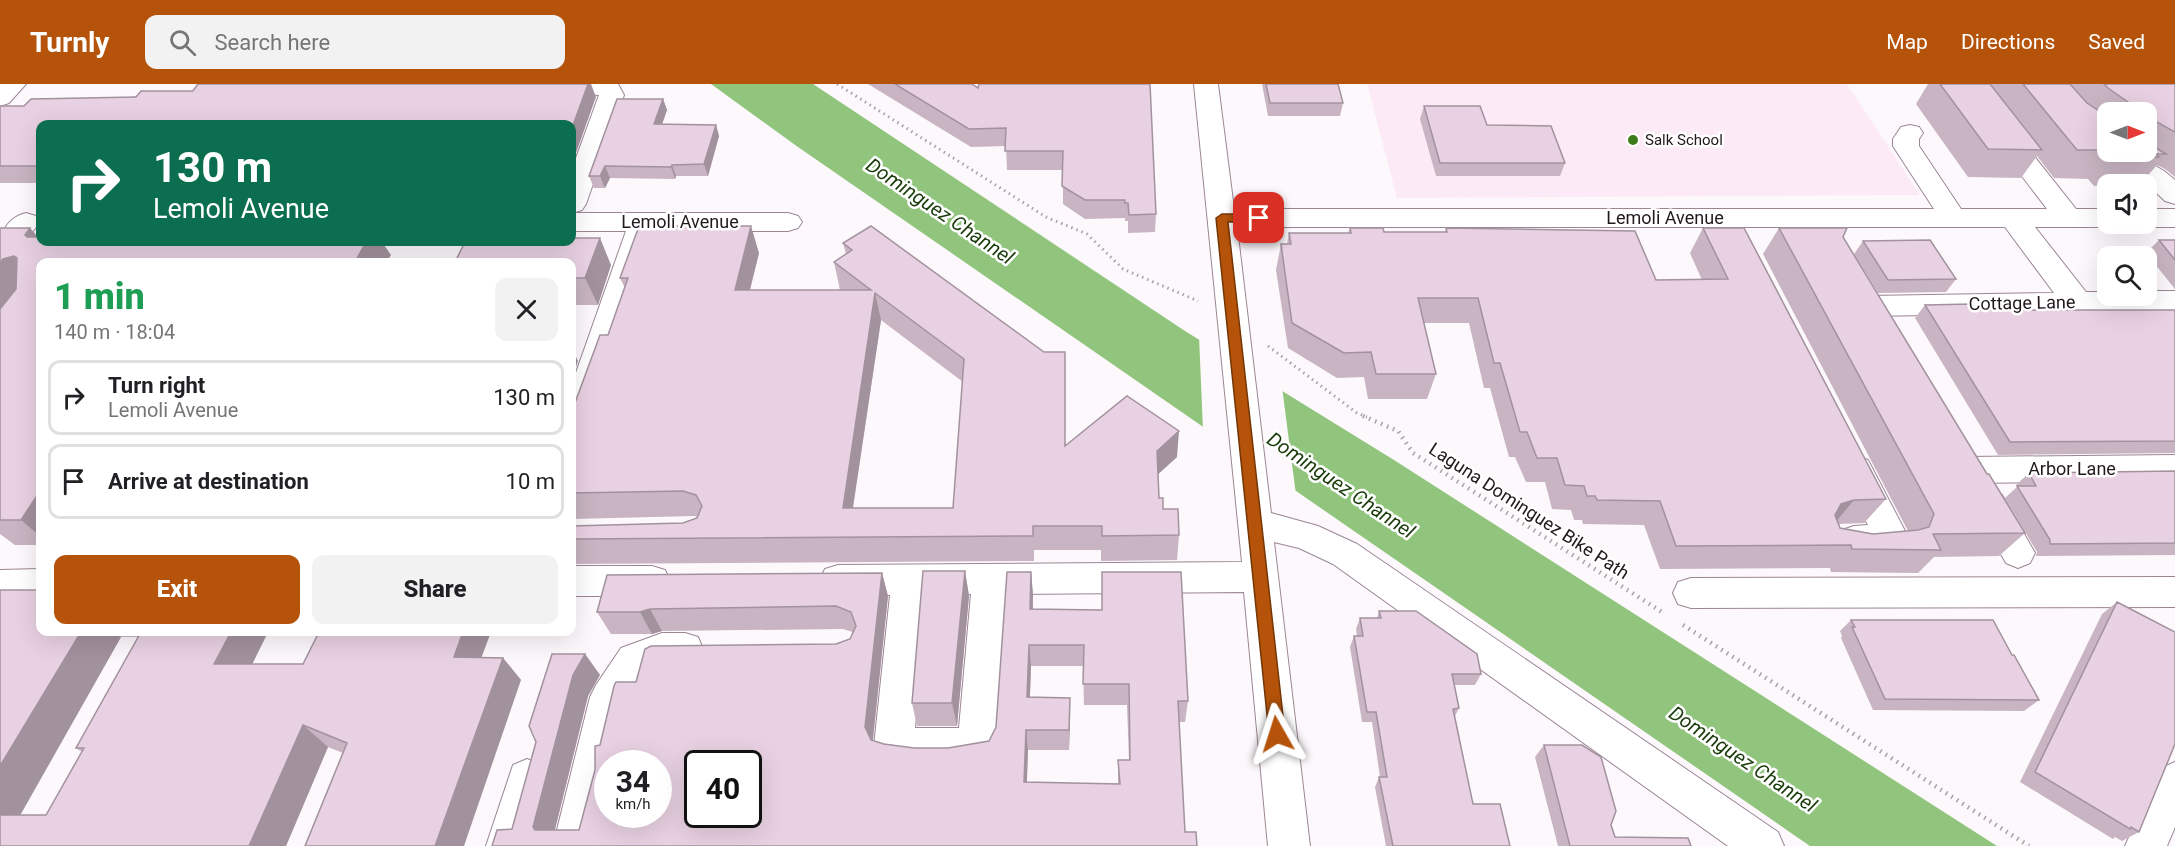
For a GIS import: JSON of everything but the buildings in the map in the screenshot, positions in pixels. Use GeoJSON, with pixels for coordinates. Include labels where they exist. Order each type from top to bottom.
{"type":"FeatureCollection","features":[{"type":"Feature","properties":{"kind":"street"},"geometry":{"type":"LineString","coordinates":[[0,98],[14,84]]}},
{"type":"Feature","properties":{"kind":"street"},"geometry":{"type":"LineString","coordinates":[[1206,84],[1235,328],[1259,577],[1289,846]]}},
{"type":"Feature","properties":{"kind":"street"},"geometry":{"type":"LineString","coordinates":[[1964,84],[2068,218]]}},
{"type":"Feature","properties":{"kind":"street"},"geometry":{"type":"LineString","coordinates":[[572,88],[606,88],[611,90],[612,95],[576,193]]}},
{"type":"Feature","properties":{"kind":"street"},"geometry":{"type":"LineString","coordinates":[[1910,133],[1906,139],[1906,146],[1954,219]]}},
{"type":"Feature","properties":{"kind":"street"},"geometry":{"type":"LineString","coordinates":[[2130,162],[2155,177],[2175,195]]}},
{"type":"Feature","properties":{"kind":"street","name":"Lemoli Avenue"},"geometry":{"type":"LineString","coordinates":[[1222,218],[2097,218]]}},
{"type":"Feature","properties":{"kind":"street"},"geometry":{"type":"LineString","coordinates":[[2157,218],[2175,218]]}},
{"type":"Feature","properties":{"kind":"street"},"geometry":{"type":"LineString","coordinates":[[1729,219],[1745,250]]}},
{"type":"Feature","properties":{"kind":"street"},"geometry":{"type":"LineString","coordinates":[[2014,219],[2078,303]]}},
{"type":"Feature","properties":{"kind":"street"},"geometry":{"type":"LineString","coordinates":[[0,254],[22,222]]}},
{"type":"Feature","properties":{"kind":"street","name":"Lemoli Avenue"},"geometry":{"type":"LineString","coordinates":[[576,222],[788,222]]}},
{"type":"Feature","properties":{"kind":"street"},"geometry":{"type":"LineString","coordinates":[[576,416],[643,222]]}},
{"type":"Feature","properties":{"kind":"street","name":"Cottage Lane"},"geometry":{"type":"LineString","coordinates":[[1886,334],[1861,293],[2078,303],[2175,301]]}},
{"type":"Feature","properties":{"kind":"street"},"geometry":{"type":"LineString","coordinates":[[1952,441],[2018,553]]}},
{"type":"Feature","properties":{"kind":"street"},"geometry":{"type":"LineString","coordinates":[[1834,540],[1892,539],[1845,447]]}},
{"type":"Feature","properties":{"kind":"street","name":"Arbor Lane"},"geometry":{"type":"LineString","coordinates":[[1970,470],[2175,468]]}},
{"type":"Feature","properties":{"kind":"street"},"geometry":{"type":"LineString","coordinates":[[1254,523],[1306,536],[1346,554],[1762,846]]}},
{"type":"Feature","properties":{"kind":"street"},"geometry":{"type":"LineString","coordinates":[[805,580],[1259,577]]}},
{"type":"Feature","properties":{"kind":"street"},"geometry":{"type":"LineString","coordinates":[[909,579],[894,746],[977,746],[990,579]]}},
{"type":"Feature","properties":{"kind":"street"},"geometry":{"type":"LineString","coordinates":[[576,581],[689,581]]}},
{"type":"Feature","properties":{"kind":"street"},"geometry":{"type":"LineString","coordinates":[[0,585],[36,584]]}},
{"type":"Feature","properties":{"kind":"street"},"geometry":{"type":"LineString","coordinates":[[1677,609],[2175,592]]}},
{"type":"Feature","properties":{"kind":"street"},"geometry":{"type":"LineString","coordinates":[[574,846],[609,697],[634,660],[662,649],[718,648]]}},
{"type":"Feature","properties":{"kind":"street"},"geometry":{"type":"LineString","coordinates":[[507,846],[531,761]]}},
{"type":"Feature","properties":{"kind":"street"},"geometry":{"type":"LineString","coordinates":[[2146,846],[2175,781]]}},
{"type":"Feature","properties":{"kind":"path","name":"Laguna Dominguez Bike Path"},"geometry":{"type":"LineString","coordinates":[[837,84],[1046,217],[1087,234],[1123,269],[1197,301],[1356,412],[1398,431],[1413,453],[1677,609],[2029,846]]}},
{"type":"Feature","properties":{"kind":"shaded area","name":"Salk School"},"geometry":{"type":"Polygon","coordinates":[[[1367,84],[1847,84],[1920,195],[1397,198],[1367,84]]]}},
{"type":"Feature","properties":{"kind":"water","name":"Dominguez Channel"},"geometry":{"type":"Polygon","coordinates":[[[711,84],[813,84],[1185,331],[1394,460],[1997,846],[1810,846],[798,147],[711,84]]]}},
{"type":"Feature","properties":{"kind":"pier"},"geometry":{"type":"Polygon","coordinates":[[[1199,336],[1282,387],[1296,495],[1203,430],[1199,336]]]}},
{"type":"Feature","properties":{"kind":"place","name":"Salk School"},"geometry":{"type":"Point","coordinates":[1633,140]}},
{"type":"Feature","properties":{"kind":"route"},"geometry":{"type":"LineString","coordinates":[[1259,218],[1222,218],[1277,734]]}}]}
